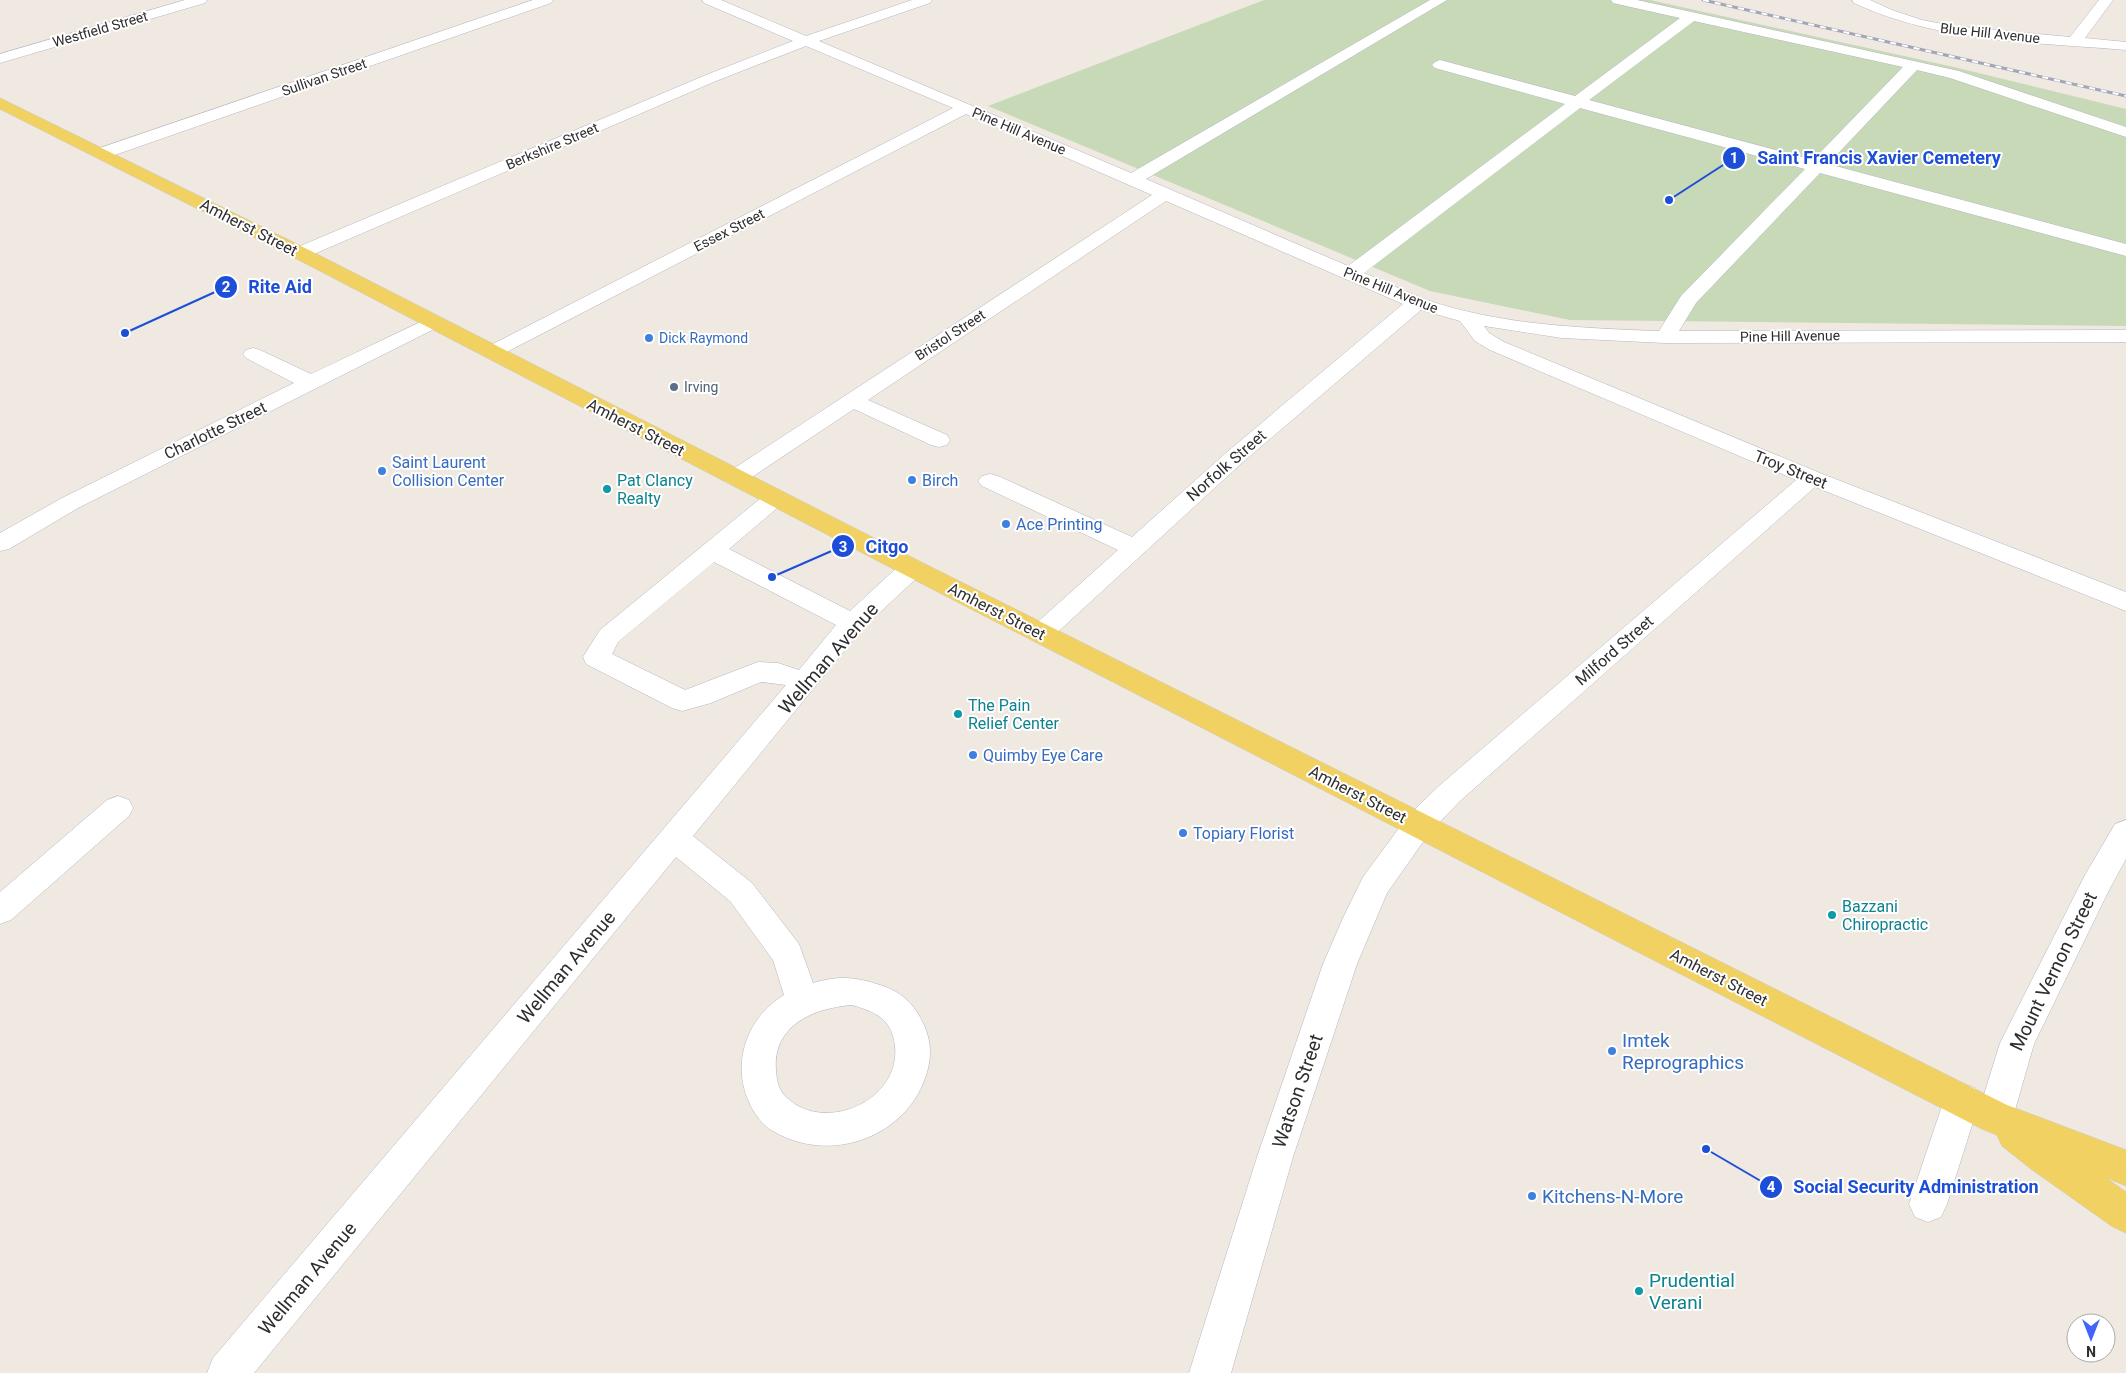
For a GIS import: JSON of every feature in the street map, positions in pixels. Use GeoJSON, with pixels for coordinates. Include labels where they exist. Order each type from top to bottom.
{"type":"FeatureCollection","features":[{"type":"Feature","properties":{"kind":"main road","name":"Amherst Street"},"geometry":{"type":"LineString","coordinates":[[0,103],[300,253],[735,478],[1995,1117],[2126,1168]]}},
{"type":"Feature","properties":{"kind":"main road","name":"Amherst Street"},"geometry":{"type":"LineString","coordinates":[[1995,1117],[2044,1157],[2126,1214]]}},
{"type":"Feature","properties":{"kind":"street","name":"Westfield Street"},"geometry":{"type":"LineString","coordinates":[[0,59],[200,0]]}},
{"type":"Feature","properties":{"kind":"street","name":"Sullivan Street"},"geometry":{"type":"LineString","coordinates":[[103,153],[546,0]]}},
{"type":"Feature","properties":{"kind":"street","name":"Pine Hill Avenue"},"geometry":{"type":"LineString","coordinates":[[709,0],[966,108],[1416,303],[1468,318],[1528,328],[1586,334],[1665,337],[2126,336]]}},
{"type":"Feature","properties":{"kind":"street","name":"Berkshire Street"},"geometry":{"type":"LineString","coordinates":[[300,253],[711,78],[805,41],[925,0]]}},
{"type":"Feature","properties":{"kind":"street"},"geometry":{"type":"LineString","coordinates":[[1132,180],[1440,0]]}},
{"type":"Feature","properties":{"kind":"street"},"geometry":{"type":"LineString","coordinates":[[1618,0],[1954,74],[2126,132]]}},
{"type":"Feature","properties":{"kind":"street","name":"Blue Hill Avenue"},"geometry":{"type":"LineString","coordinates":[[1858,0],[1891,15],[1943,28],[2126,46]]}},
{"type":"Feature","properties":{"kind":"street"},"geometry":{"type":"LineString","coordinates":[[2076,41],[2106,0]]}},
{"type":"Feature","properties":{"kind":"street"},"geometry":{"type":"LineString","coordinates":[[1350,274],[1691,16]]}},
{"type":"Feature","properties":{"kind":"street"},"geometry":{"type":"LineString","coordinates":[[1440,65],[2126,250]]}},
{"type":"Feature","properties":{"kind":"street"},"geometry":{"type":"LineString","coordinates":[[1665,337],[1688,300],[1914,65]]}},
{"type":"Feature","properties":{"kind":"street","name":"Essex Street"},"geometry":{"type":"LineString","coordinates":[[492,352],[966,108]]}},
{"type":"Feature","properties":{"kind":"street","name":"Bristol Street"},"geometry":{"type":"LineString","coordinates":[[735,478],[1165,194]]}},
{"type":"Feature","properties":{"kind":"street","name":"Norfolk Street"},"geometry":{"type":"LineString","coordinates":[[1041,633],[1235,457],[1416,303]]}},
{"type":"Feature","properties":{"kind":"street","name":"Troy Street"},"geometry":{"type":"LineString","coordinates":[[1468,318],[1482,337],[1496,346],[1812,478],[2126,602]]}},
{"type":"Feature","properties":{"kind":"street","name":"Charlotte Street"},"geometry":{"type":"LineString","coordinates":[[0,543],[70,503],[433,322]]}},
{"type":"Feature","properties":{"kind":"street"},"geometry":{"type":"LineString","coordinates":[[253,354],[311,382]]}},
{"type":"Feature","properties":{"kind":"street"},"geometry":{"type":"LineString","coordinates":[[851,400],[939,440]]}},
{"type":"Feature","properties":{"kind":"street","name":"Milford Street"},"geometry":{"type":"LineString","coordinates":[[1419,824],[1450,793],[1812,478]]}},
{"type":"Feature","properties":{"kind":"street"},"geometry":{"type":"LineString","coordinates":[[990,481],[1134,548]]}},
{"type":"Feature","properties":{"kind":"street"},"geometry":{"type":"LineString","coordinates":[[775,498],[609,636],[596,657],[682,701],[701,696],[758,672],[778,672],[805,681]]}},
{"type":"Feature","properties":{"kind":"street"},"geometry":{"type":"LineString","coordinates":[[711,550],[853,623]]}},
{"type":"Feature","properties":{"kind":"street","name":"Wellman Avenue"},"geometry":{"type":"LineString","coordinates":[[228,1373],[853,623],[912,568]]}},
{"type":"Feature","properties":{"kind":"street"},"geometry":{"type":"LineString","coordinates":[[0,911],[118,808]]}},
{"type":"Feature","properties":{"kind":"street","name":"Watson Street"},"geometry":{"type":"LineString","coordinates":[[1210,1373],[1274,1157],[1340,964],[1374,886],[1419,824]]}},
{"type":"Feature","properties":{"kind":"street","name":"Mount Vernon Street"},"geometry":{"type":"LineString","coordinates":[[1995,1117],[2017,1042],[2096,884],[2126,832]]}},
{"type":"Feature","properties":{"kind":"street"},"geometry":{"type":"LineString","coordinates":[[674,838],[741,892],[787,954],[803,1001]]}},
{"type":"Feature","properties":{"kind":"street"},"geometry":{"type":"LineString","coordinates":[[852,991],[876,997],[895,1008],[909,1026],[914,1048],[912,1071],[901,1094],[882,1112],[858,1125],[831,1131],[805,1128],[782,1118],[766,1101],[758,1080],[758,1057],[767,1034],[782,1015],[803,1001],[827,992],[852,991]]}},
{"type":"Feature","properties":{"kind":"street"},"geometry":{"type":"LineString","coordinates":[[1928,1204],[1962,1100]]}},
{"type":"Feature","properties":{"kind":"green space"},"geometry":{"type":"Polygon","coordinates":[[[1264,0],[1650,0],[1954,67],[2126,109],[2126,326],[1570,320],[1430,291],[988,106],[1264,0]]]}},
{"type":"Feature","properties":{"kind":"railway"},"geometry":{"type":"LineString","coordinates":[[1703,0],[2126,96]]}},
{"type":"Feature","properties":{"kind":"place","name":"Saint Francis Xavier Cemetery"},"geometry":{"type":"Point","coordinates":[1669,200]}},
{"type":"Feature","properties":{"kind":"place","name":"Rite Aid"},"geometry":{"type":"Point","coordinates":[125,333]}},
{"type":"Feature","properties":{"kind":"place","name":"Dick Raymond"},"geometry":{"type":"Point","coordinates":[649,338]}},
{"type":"Feature","properties":{"kind":"place","name":"Irving"},"geometry":{"type":"Point","coordinates":[674,387]}},
{"type":"Feature","properties":{"kind":"place","name":"Saint Laurent Collision Center"},"geometry":{"type":"Point","coordinates":[382,471]}},
{"type":"Feature","properties":{"kind":"place","name":"Birch"},"geometry":{"type":"Point","coordinates":[912,480]}},
{"type":"Feature","properties":{"kind":"place","name":"Pat Clancy Realty"},"geometry":{"type":"Point","coordinates":[607,489]}},
{"type":"Feature","properties":{"kind":"place","name":"Ace Printing"},"geometry":{"type":"Point","coordinates":[1006,524]}},
{"type":"Feature","properties":{"kind":"place","name":"Citgo"},"geometry":{"type":"Point","coordinates":[772,577]}},
{"type":"Feature","properties":{"kind":"place","name":"The Pain Relief Center"},"geometry":{"type":"Point","coordinates":[958,714]}},
{"type":"Feature","properties":{"kind":"place","name":"Quimby Eye Care"},"geometry":{"type":"Point","coordinates":[973,755]}},
{"type":"Feature","properties":{"kind":"place","name":"Topiary Florist"},"geometry":{"type":"Point","coordinates":[1183,833]}},
{"type":"Feature","properties":{"kind":"place","name":"Bazzani Chiropractic"},"geometry":{"type":"Point","coordinates":[1832,915]}},
{"type":"Feature","properties":{"kind":"place","name":"Imtek Reprographics"},"geometry":{"type":"Point","coordinates":[1612,1051]}},
{"type":"Feature","properties":{"kind":"place","name":"Social Security Administration"},"geometry":{"type":"Point","coordinates":[1706,1149]}},
{"type":"Feature","properties":{"kind":"place","name":"Kitchens-N-More"},"geometry":{"type":"Point","coordinates":[1532,1196]}},
{"type":"Feature","properties":{"kind":"place","name":"Prudential Verani"},"geometry":{"type":"Point","coordinates":[1639,1291]}}]}
